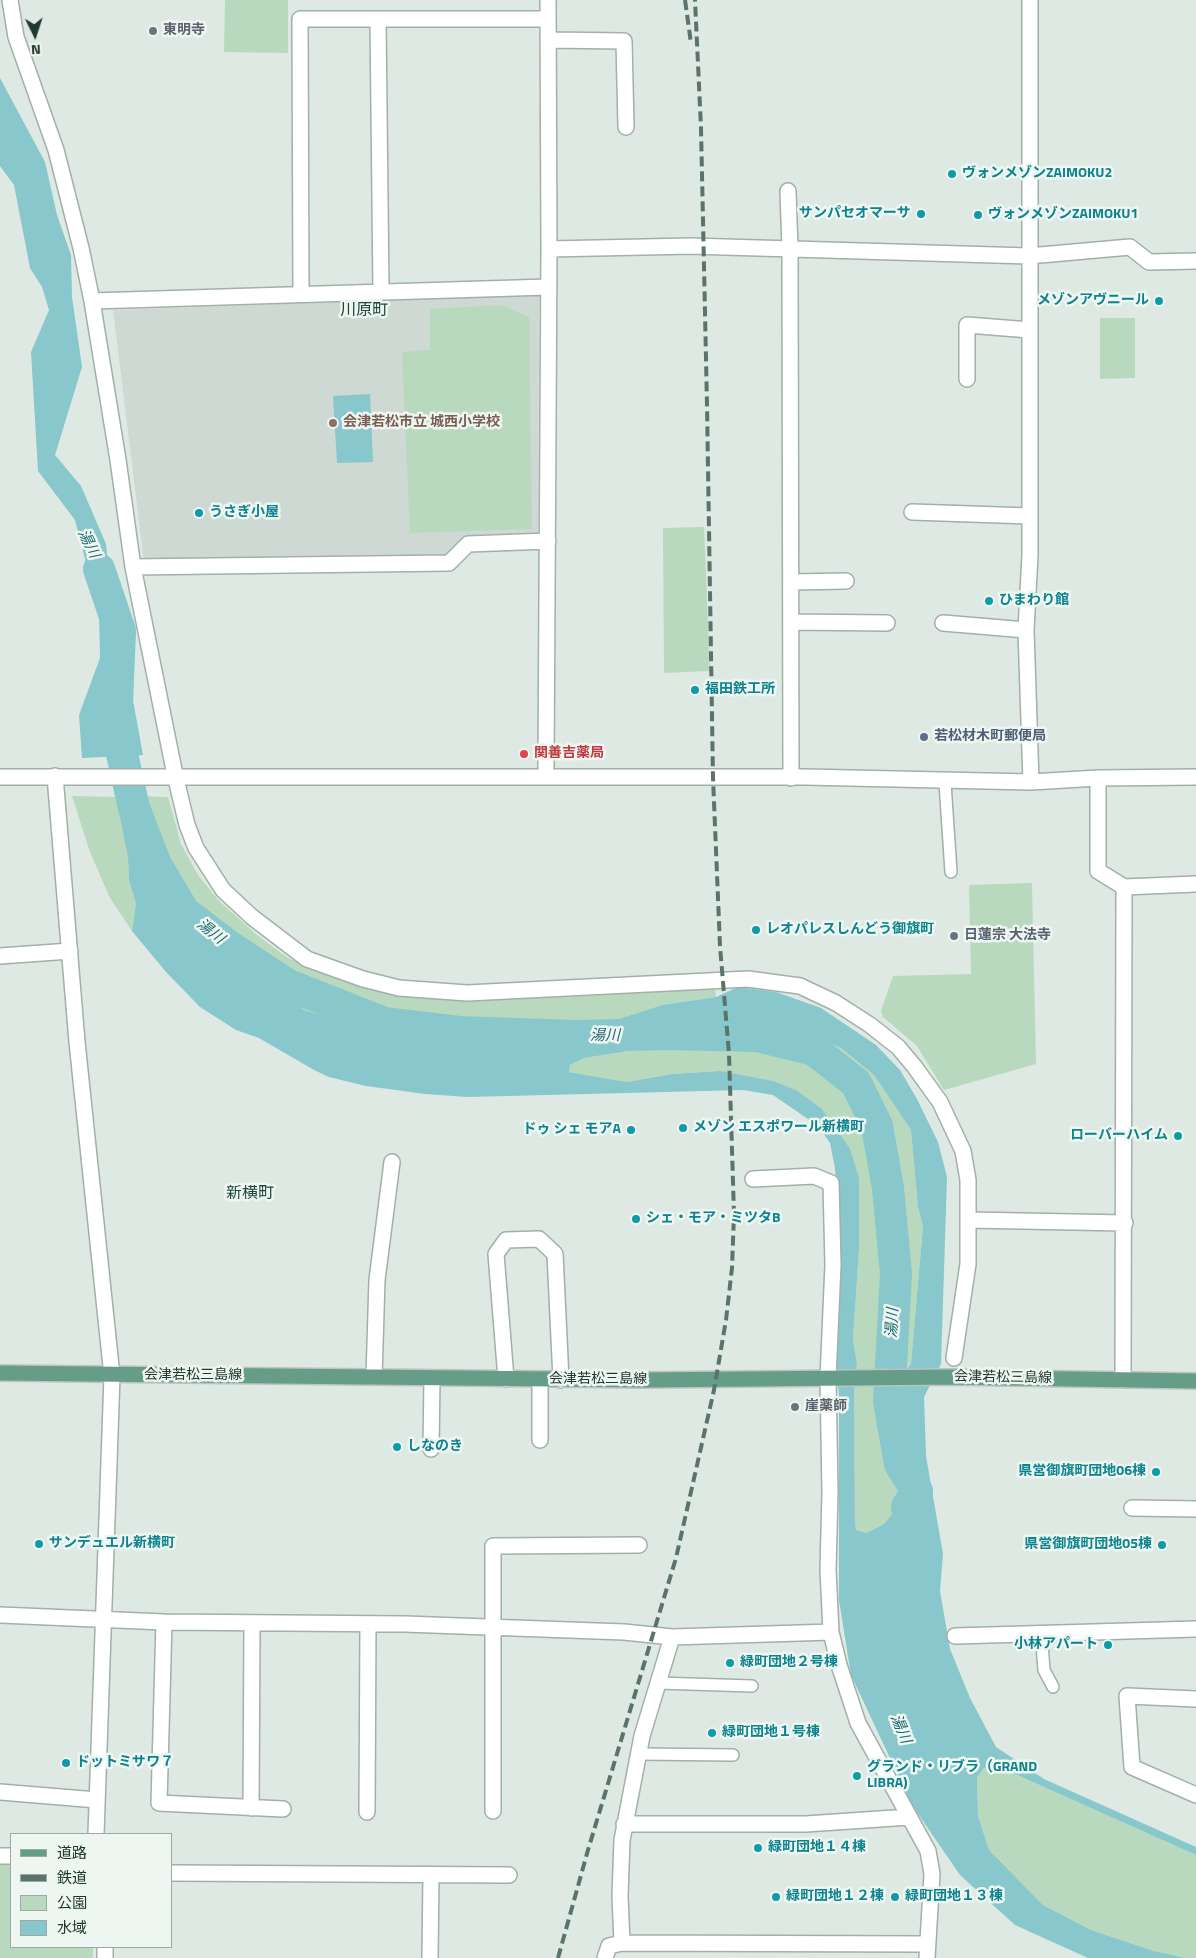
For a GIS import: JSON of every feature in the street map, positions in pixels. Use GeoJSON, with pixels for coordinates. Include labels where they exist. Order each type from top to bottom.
{"type":"FeatureCollection","features":[{"type":"Feature","properties":{"kind":"main road","name":"会津若松三島線"},"geometry":{"type":"LineString","coordinates":[[0,1373],[112,1376],[540,1380],[946,1377],[1196,1380]]}},
{"type":"Feature","properties":{"kind":"street"},"geometry":{"type":"LineString","coordinates":[[11,0],[16,37],[68,191],[92,301],[132,567],[169,775],[196,848],[223,890],[252,918],[306,959],[333,969],[399,988],[466,993],[748,979],[800,986],[836,1003],[870,1025],[898,1047],[940,1102],[963,1151],[968,1180],[970,1220],[968,1264],[954,1358]]}},
{"type":"Feature","properties":{"kind":"street"},"geometry":{"type":"LineString","coordinates":[[546,768],[548,541],[546,464],[549,249],[548,0]]}},
{"type":"Feature","properties":{"kind":"street"},"geometry":{"type":"LineString","coordinates":[[1030,0],[1030,555],[1026,630],[1031,782]]}},
{"type":"Feature","properties":{"kind":"street"},"geometry":{"type":"LineString","coordinates":[[378,19],[381,292]]}},
{"type":"Feature","properties":{"kind":"street"},"geometry":{"type":"LineString","coordinates":[[301,293],[300,20],[548,19]]}},
{"type":"Feature","properties":{"kind":"street"},"geometry":{"type":"LineString","coordinates":[[549,40],[624,40],[626,127]]}},
{"type":"Feature","properties":{"kind":"street"},"geometry":{"type":"LineString","coordinates":[[788,191],[790,249],[791,778]]}},
{"type":"Feature","properties":{"kind":"street"},"geometry":{"type":"LineString","coordinates":[[549,249],[691,246],[1029,256],[1130,247],[1149,262],[1196,261]]}},
{"type":"Feature","properties":{"kind":"street"},"geometry":{"type":"LineString","coordinates":[[92,301],[548,286]]}},
{"type":"Feature","properties":{"kind":"street"},"geometry":{"type":"LineString","coordinates":[[968,379],[967,325],[1030,330]]}},
{"type":"Feature","properties":{"kind":"street"},"geometry":{"type":"LineString","coordinates":[[912,512],[1030,516]]}},
{"type":"Feature","properties":{"kind":"street"},"geometry":{"type":"LineString","coordinates":[[132,567],[449,563],[468,544],[548,541]]}},
{"type":"Feature","properties":{"kind":"street"},"geometry":{"type":"LineString","coordinates":[[791,582],[846,581]]}},
{"type":"Feature","properties":{"kind":"street"},"geometry":{"type":"LineString","coordinates":[[791,622],[887,623]]}},
{"type":"Feature","properties":{"kind":"street"},"geometry":{"type":"LineString","coordinates":[[943,623],[1026,630]]}},
{"type":"Feature","properties":{"kind":"street"},"geometry":{"type":"LineString","coordinates":[[0,777],[169,775],[196,778],[791,778],[1031,782],[1098,778],[1196,777]]}},
{"type":"Feature","properties":{"kind":"street"},"geometry":{"type":"LineString","coordinates":[[60,776],[70,951],[112,1376],[105,1621],[96,1833]]}},
{"type":"Feature","properties":{"kind":"street"},"geometry":{"type":"LineString","coordinates":[[1098,778],[1098,871],[1124,887],[1196,884]]}},
{"type":"Feature","properties":{"kind":"street"},"geometry":{"type":"LineString","coordinates":[[1123,1380],[1125,1223],[1124,887]]}},
{"type":"Feature","properties":{"kind":"street"},"geometry":{"type":"LineString","coordinates":[[0,956],[70,951]]}},
{"type":"Feature","properties":{"kind":"street"},"geometry":{"type":"LineString","coordinates":[[374,1377],[377,1280],[392,1162]]}},
{"type":"Feature","properties":{"kind":"street"},"geometry":{"type":"LineString","coordinates":[[605,1958],[608,1946],[622,1944],[927,1951],[932,1874],[928,1851],[858,1723],[839,1665],[831,1632],[828,1570],[833,1265],[831,1183],[814,1176],[753,1179]]}},
{"type":"Feature","properties":{"kind":"street"},"geometry":{"type":"LineString","coordinates":[[970,1220],[1125,1223]]}},
{"type":"Feature","properties":{"kind":"street"},"geometry":{"type":"LineString","coordinates":[[506,1379],[496,1254],[506,1240],[539,1238],[555,1254],[561,1380]]}},
{"type":"Feature","properties":{"kind":"street"},"geometry":{"type":"LineString","coordinates":[[431,1449],[432,1378]]}},
{"type":"Feature","properties":{"kind":"street"},"geometry":{"type":"LineString","coordinates":[[540,1380],[540,1440]]}},
{"type":"Feature","properties":{"kind":"street"},"geometry":{"type":"LineString","coordinates":[[1132,1508],[1196,1509]]}},
{"type":"Feature","properties":{"kind":"street"},"geometry":{"type":"LineString","coordinates":[[493,1811],[493,1546],[639,1545]]}},
{"type":"Feature","properties":{"kind":"street"},"geometry":{"type":"LineString","coordinates":[[0,1615],[105,1621],[493,1627],[624,1632],[672,1637],[831,1632]]}},
{"type":"Feature","properties":{"kind":"street"},"geometry":{"type":"LineString","coordinates":[[164,1622],[159,1803],[282,1809]]}},
{"type":"Feature","properties":{"kind":"street"},"geometry":{"type":"LineString","coordinates":[[251,1808],[252,1624]]}},
{"type":"Feature","properties":{"kind":"street"},"geometry":{"type":"LineString","coordinates":[[367,1812],[368,1624]]}},
{"type":"Feature","properties":{"kind":"street"},"geometry":{"type":"LineString","coordinates":[[955,1636],[1196,1628]]}},
{"type":"Feature","properties":{"kind":"street"},"geometry":{"type":"LineString","coordinates":[[622,1944],[620,1896],[624,1824],[638,1754],[672,1637]]}},
{"type":"Feature","properties":{"kind":"street"},"geometry":{"type":"LineString","coordinates":[[1196,1699],[1127,1696],[1132,1767],[1196,1795]]}},
{"type":"Feature","properties":{"kind":"street"},"geometry":{"type":"LineString","coordinates":[[0,1792],[98,1800]]}},
{"type":"Feature","properties":{"kind":"street"},"geometry":{"type":"LineString","coordinates":[[624,1824],[806,1824],[909,1818]]}},
{"type":"Feature","properties":{"kind":"street"},"geometry":{"type":"LineString","coordinates":[[172,1873],[509,1875]]}},
{"type":"Feature","properties":{"kind":"street"},"geometry":{"type":"LineString","coordinates":[[430,1958],[431,1875]]}},
{"type":"Feature","properties":{"kind":"lane"},"geometry":{"type":"LineString","coordinates":[[944,783],[951,872]]}},
{"type":"Feature","properties":{"kind":"lane"},"geometry":{"type":"LineString","coordinates":[[1041,1632],[1044,1670],[1053,1687]]}},
{"type":"Feature","properties":{"kind":"lane"},"geometry":{"type":"LineString","coordinates":[[658,1683],[752,1686]]}},
{"type":"Feature","properties":{"kind":"lane"},"geometry":{"type":"LineString","coordinates":[[638,1754],[733,1755]]}},
{"type":"Feature","properties":{"kind":"shaded area","name":"会津若松市立 城西小学校"},"geometry":{"type":"Polygon","coordinates":[[[539,295],[538,537],[467,541],[447,561],[144,562],[113,310],[539,295]]]}},
{"type":"Feature","properties":{"kind":"green space"},"geometry":{"type":"Polygon","coordinates":[[[225,0],[288,0],[288,53],[224,52],[225,0]]]}},
{"type":"Feature","properties":{"kind":"green space"},"geometry":{"type":"Polygon","coordinates":[[[501,305],[529,317],[532,529],[410,533],[402,352],[430,350],[430,309],[501,305]]]}},
{"type":"Feature","properties":{"kind":"green space"},"geometry":{"type":"Polygon","coordinates":[[[1100,318],[1135,318],[1135,378],[1100,379],[1100,318]]]}},
{"type":"Feature","properties":{"kind":"green space"},"geometry":{"type":"Polygon","coordinates":[[[704,527],[710,671],[664,673],[663,528],[704,527]]]}},
{"type":"Feature","properties":{"kind":"green space"},"geometry":{"type":"Polygon","coordinates":[[[72,796],[116,797],[128,858],[129,880],[136,904],[132,931],[110,898],[90,852],[72,796]]]}},
{"type":"Feature","properties":{"kind":"green space"},"geometry":{"type":"Polygon","coordinates":[[[138,796],[168,797],[181,844],[198,875],[219,901],[257,935],[288,958],[323,974],[407,995],[452,1000],[586,996],[715,987],[716,997],[662,1005],[619,1019],[574,1028],[452,1047],[383,1034],[304,1010],[227,956],[185,921],[163,890],[138,796]]]}},
{"type":"Feature","properties":{"kind":"green space"},"geometry":{"type":"Polygon","coordinates":[[[1032,883],[1036,1064],[944,1090],[917,1046],[883,1017],[881,1011],[893,976],[971,974],[969,885],[1032,883]]]}},
{"type":"Feature","properties":{"kind":"green space"},"geometry":{"type":"Polygon","coordinates":[[[717,1019],[740,1025],[771,1026],[811,1035],[841,1048],[874,1075],[911,1130],[918,1207],[923,1226],[911,1364],[886,1395],[894,1411],[905,1422],[909,1443],[898,1507],[884,1524],[866,1533],[856,1530],[855,1522],[854,1395],[857,1364],[853,1339],[859,1249],[859,1178],[822,1109],[743,1077],[720,1071],[672,1074],[627,1082],[569,1072],[570,1065],[584,1058],[623,1052],[645,1045],[675,1027],[717,1019]]]}},
{"type":"Feature","properties":{"kind":"green space"},"geometry":{"type":"Polygon","coordinates":[[[984,1768],[1006,1770],[1196,1855],[1196,1958],[1186,1958],[1154,1951],[1091,1930],[1043,1905],[989,1850],[978,1816],[977,1777],[984,1768]]]}},
{"type":"Feature","properties":{"kind":"green space"},"geometry":{"type":"Polygon","coordinates":[[[0,1864],[10,1865],[10,1948],[93,1948],[93,1958],[0,1958],[0,1864]]]}},
{"type":"Feature","properties":{"kind":"water"},"geometry":{"type":"Polygon","coordinates":[[[0,78],[45,162],[57,215],[71,255],[72,297],[82,367],[55,455],[81,486],[106,544],[113,610],[128,673],[143,755],[82,758],[79,715],[100,658],[99,613],[75,520],[38,471],[31,352],[49,310],[42,287],[30,268],[14,185],[0,166],[0,78]]]}},
{"type":"Feature","properties":{"kind":"water"},"geometry":{"type":"Polygon","coordinates":[[[370,394],[373,462],[337,463],[333,396],[370,394]]]}},
{"type":"Feature","properties":{"kind":"water"},"geometry":{"type":"Polygon","coordinates":[[[138,796],[163,890],[185,921],[227,956],[304,1010],[383,1034],[452,1047],[619,1019],[662,1005],[716,997],[738,987],[776,992],[821,1008],[876,1045],[900,1070],[938,1142],[947,1177],[941,1364],[924,1397],[926,1456],[943,1554],[940,1591],[950,1649],[970,1698],[996,1747],[1044,1779],[1196,1847],[1196,1855],[1006,1770],[984,1768],[977,1777],[978,1816],[989,1850],[1043,1905],[1091,1930],[1154,1951],[1186,1958],[1088,1958],[1015,1925],[960,1875],[912,1805],[851,1675],[839,1600],[839,1395],[836,1364],[839,1235],[835,1168],[830,1143],[818,1126],[773,1095],[743,1090],[468,1097],[425,1094],[366,1086],[329,1077],[314,1070],[259,1038],[236,1030],[200,1007],[166,972],[132,931],[136,904],[129,880],[128,858],[116,797],[138,796]],[[717,1019],[675,1027],[645,1045],[623,1052],[584,1058],[570,1065],[569,1072],[627,1082],[672,1074],[720,1071],[773,1081],[796,1090],[822,1109],[850,1149],[859,1178],[859,1249],[853,1339],[857,1364],[854,1395],[855,1522],[856,1530],[866,1533],[884,1524],[898,1507],[909,1443],[905,1422],[894,1411],[886,1395],[911,1364],[923,1226],[918,1207],[911,1130],[874,1075],[841,1048],[811,1035],[771,1026],[740,1025],[717,1019]]]}},
{"type":"Feature","properties":{"kind":"waterway","name":"湯川"},"geometry":{"type":"LineString","coordinates":[[99,569],[120,631],[116,727],[134,808],[156,865],[184,912],[230,947],[288,985],[384,1023],[459,1032],[575,1036],[669,1034],[757,1036],[814,1050],[856,1083],[877,1126],[888,1188],[896,1274],[889,1401],[900,1464],[917,1491],[907,1507]]}},
{"type":"Feature","properties":{"kind":"railway"},"geometry":{"type":"LineString","coordinates":[[685,0],[691,43]]}},
{"type":"Feature","properties":{"kind":"railway"},"geometry":{"type":"LineString","coordinates":[[558,1958],[588,1850],[676,1558],[714,1390],[726,1320],[732,1268],[734,1214],[729,1054],[720,946],[713,778],[701,128],[695,0]]}},
{"type":"Feature","properties":{"kind":"place","name":"東明寺"},"geometry":{"type":"Point","coordinates":[153,31]}},
{"type":"Feature","properties":{"kind":"place","name":"ヴォンメゾンZAIMOKU2"},"geometry":{"type":"Point","coordinates":[952,174]}},
{"type":"Feature","properties":{"kind":"place","name":"サンパセオマーサ"},"geometry":{"type":"Point","coordinates":[921,214]}},
{"type":"Feature","properties":{"kind":"place","name":"ヴォンメゾンZAIMOKU1"},"geometry":{"type":"Point","coordinates":[978,215]}},
{"type":"Feature","properties":{"kind":"place","name":"メゾンアヴニール"},"geometry":{"type":"Point","coordinates":[1159,301]}},
{"type":"Feature","properties":{"kind":"place","name":"会津若松市立 城西小学校"},"geometry":{"type":"Point","coordinates":[333,423]}},
{"type":"Feature","properties":{"kind":"place","name":"うさぎ小屋"},"geometry":{"type":"Point","coordinates":[199,513]}},
{"type":"Feature","properties":{"kind":"place","name":"ひまわり館"},"geometry":{"type":"Point","coordinates":[989,601]}},
{"type":"Feature","properties":{"kind":"place","name":"福田鉄工所"},"geometry":{"type":"Point","coordinates":[695,690]}},
{"type":"Feature","properties":{"kind":"place","name":"若松材木町郵便局"},"geometry":{"type":"Point","coordinates":[924,737]}},
{"type":"Feature","properties":{"kind":"place","name":"関善吉薬局"},"geometry":{"type":"Point","coordinates":[524,754]}},
{"type":"Feature","properties":{"kind":"place","name":"レオパレスしんどう御旗町"},"geometry":{"type":"Point","coordinates":[756,930]}},
{"type":"Feature","properties":{"kind":"place","name":"日蓮宗 大法寺"},"geometry":{"type":"Point","coordinates":[954,936]}},
{"type":"Feature","properties":{"kind":"place","name":"メゾン エスポワール新横町"},"geometry":{"type":"Point","coordinates":[683,1128]}},
{"type":"Feature","properties":{"kind":"place","name":"ドゥ シェ モアA"},"geometry":{"type":"Point","coordinates":[631,1130]}},
{"type":"Feature","properties":{"kind":"place","name":"ローバーハイム"},"geometry":{"type":"Point","coordinates":[1178,1136]}},
{"type":"Feature","properties":{"kind":"place","name":"シェ・モア・ミツタB"},"geometry":{"type":"Point","coordinates":[636,1219]}},
{"type":"Feature","properties":{"kind":"place","name":"崖薬師"},"geometry":{"type":"Point","coordinates":[795,1407]}},
{"type":"Feature","properties":{"kind":"place","name":"しなのき"},"geometry":{"type":"Point","coordinates":[397,1447]}},
{"type":"Feature","properties":{"kind":"place","name":"県営御旗町団地06棟"},"geometry":{"type":"Point","coordinates":[1156,1472]}},
{"type":"Feature","properties":{"kind":"place","name":"サンデュエル新横町"},"geometry":{"type":"Point","coordinates":[39,1544]}},
{"type":"Feature","properties":{"kind":"place","name":"県営御旗町団地05棟"},"geometry":{"type":"Point","coordinates":[1162,1545]}},
{"type":"Feature","properties":{"kind":"place","name":"小林アパート"},"geometry":{"type":"Point","coordinates":[1108,1645]}},
{"type":"Feature","properties":{"kind":"place","name":"緑町団地２号棟"},"geometry":{"type":"Point","coordinates":[730,1663]}},
{"type":"Feature","properties":{"kind":"place","name":"緑町団地１号棟"},"geometry":{"type":"Point","coordinates":[712,1733]}},
{"type":"Feature","properties":{"kind":"place","name":"ドットミサワ７"},"geometry":{"type":"Point","coordinates":[66,1763]}},
{"type":"Feature","properties":{"kind":"place","name":"グランド・リブラ（GRAND LIBRA)"},"geometry":{"type":"Point","coordinates":[857,1776]}},
{"type":"Feature","properties":{"kind":"place","name":"緑町団地１４棟"},"geometry":{"type":"Point","coordinates":[758,1848]}},
{"type":"Feature","properties":{"kind":"place","name":"緑町団地１２棟"},"geometry":{"type":"Point","coordinates":[776,1897]}},
{"type":"Feature","properties":{"kind":"place","name":"緑町団地１３棟"},"geometry":{"type":"Point","coordinates":[895,1897]}},
{"type":"Feature","properties":{"kind":"district","name":"川原町"},"geometry":{"type":"Point","coordinates":[364,311]}},
{"type":"Feature","properties":{"kind":"district","name":"新横町"},"geometry":{"type":"Point","coordinates":[250,1194]}}]}
